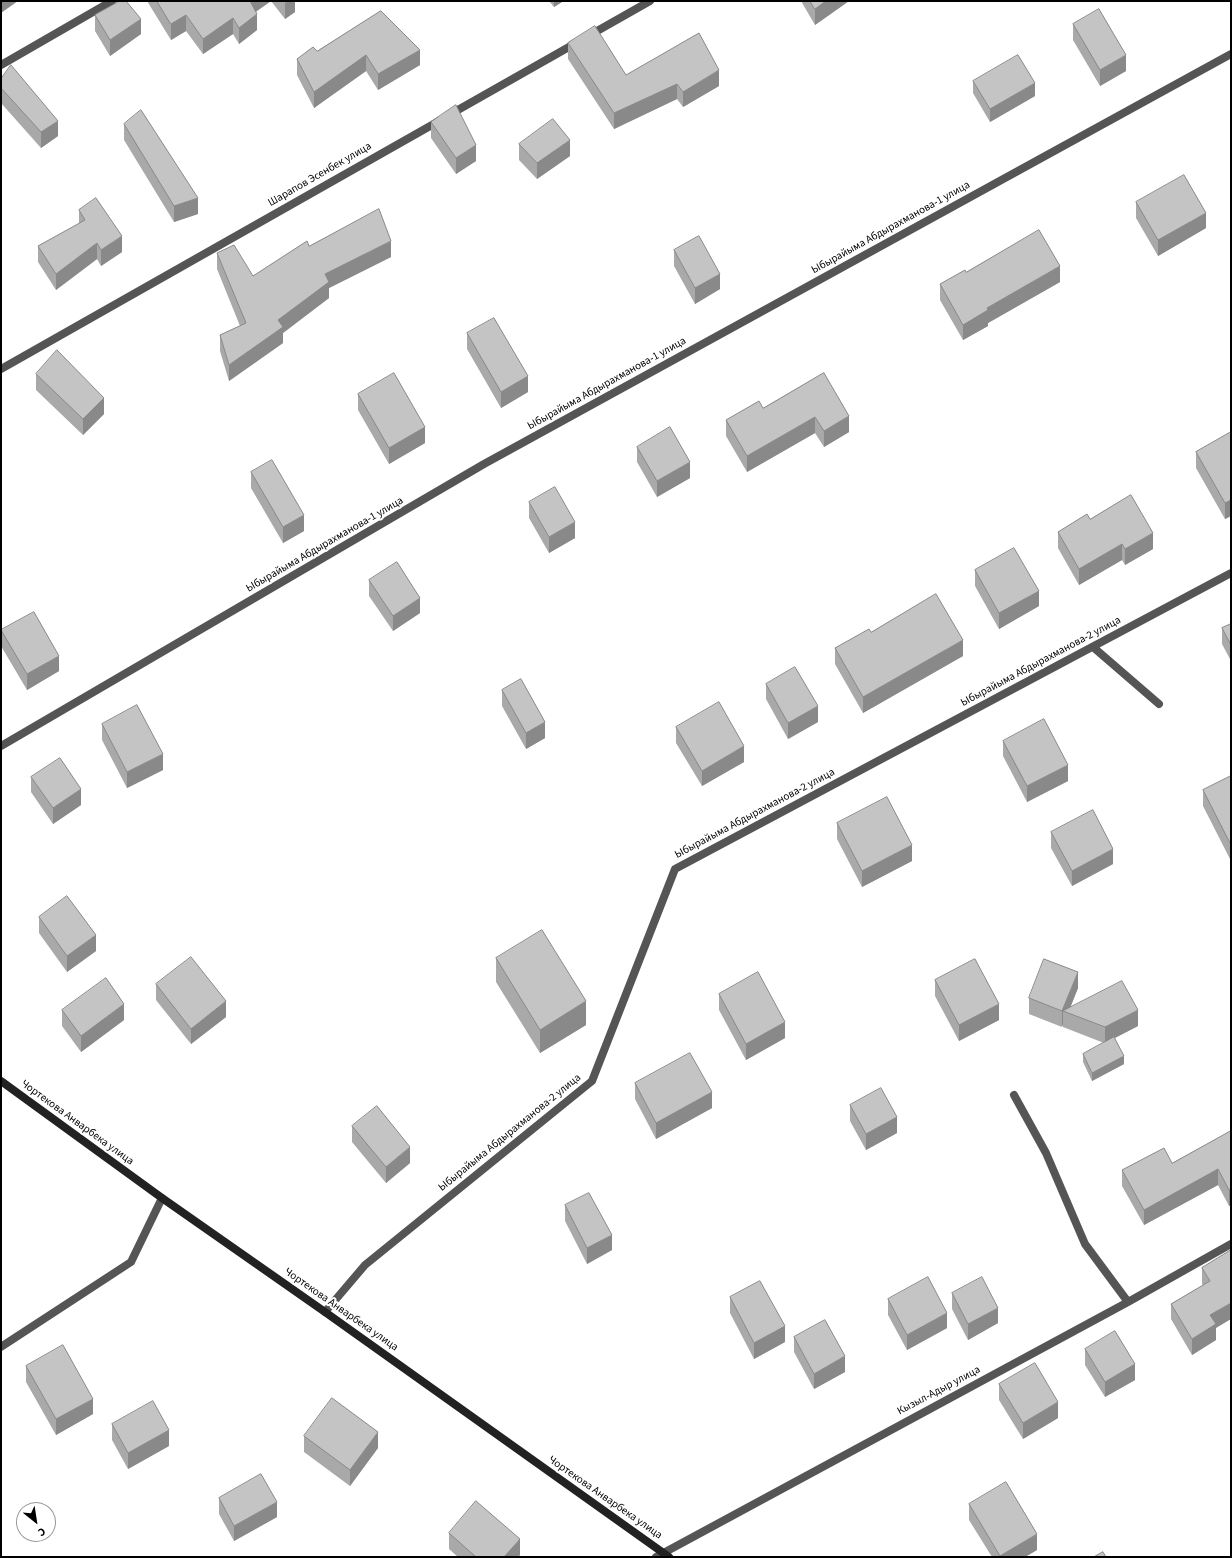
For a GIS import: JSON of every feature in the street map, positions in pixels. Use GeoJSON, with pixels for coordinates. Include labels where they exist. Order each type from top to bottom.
{"type":"FeatureCollection","features":[{"type":"Feature","properties":{"kind":"street"},"geometry":{"type":"LineString","coordinates":[[1,65],[112,1]]}},
{"type":"Feature","properties":{"kind":"street","name":"Шарапов Эсенбек улица"},"geometry":{"type":"LineString","coordinates":[[1,369],[650,1]]}},
{"type":"Feature","properties":{"kind":"street","name":"Ыбырайыма Абдырахманова-1 улица"},"geometry":{"type":"LineString","coordinates":[[1,746],[491,461],[1231,54]]}},
{"type":"Feature","properties":{"kind":"street","name":"Ыбырайыма Абдырахманова-2 улица"},"geometry":{"type":"LineString","coordinates":[[325,1312],[365,1265],[592,1081],[675,869],[1231,573]]}},
{"type":"Feature","properties":{"kind":"street"},"geometry":{"type":"LineString","coordinates":[[1093,647],[1159,704]]}},
{"type":"Feature","properties":{"kind":"street","name":"Чортекова Анварбека улица"},"geometry":{"type":"LineString","coordinates":[[1,1081],[162,1198],[325,1312],[663,1556]]}},
{"type":"Feature","properties":{"kind":"street"},"geometry":{"type":"LineString","coordinates":[[1014,1095],[1046,1153],[1085,1244],[1128,1302]]}},
{"type":"Feature","properties":{"kind":"street"},"geometry":{"type":"LineString","coordinates":[[1,1347],[131,1262],[162,1198]]}},
{"type":"Feature","properties":{"kind":"street","name":"Кызыл-Адыр улица"},"geometry":{"type":"LineString","coordinates":[[663,1556],[1128,1302],[1231,1244]]}},
{"type":"Feature","properties":{"kind":"building"},"geometry":{"type":"Polygon","coordinates":[[[120,1],[126,1],[141,19],[110,40],[95,15],[120,1]]]}},
{"type":"Feature","properties":{"kind":"building"},"geometry":{"type":"Polygon","coordinates":[[[157,1],[250,1],[257,14],[239,28],[233,18],[203,39],[186,15],[171,24],[157,1]]]}},
{"type":"Feature","properties":{"kind":"building"},"geometry":{"type":"Polygon","coordinates":[[[810,1],[826,1],[815,9],[810,1]]]}},
{"type":"Feature","properties":{"kind":"building"},"geometry":{"type":"Polygon","coordinates":[[[1099,9],[1126,55],[1100,70],[1073,24],[1099,9]]]}},
{"type":"Feature","properties":{"kind":"building"},"geometry":{"type":"Polygon","coordinates":[[[381,11],[420,50],[378,74],[366,55],[314,92],[297,59],[313,47],[317,51],[381,11]]]}},
{"type":"Feature","properties":{"kind":"building"},"geometry":{"type":"Polygon","coordinates":[[[595,26],[626,75],[699,33],[719,70],[683,92],[677,84],[614,113],[568,43],[595,26]]]}},
{"type":"Feature","properties":{"kind":"building"},"geometry":{"type":"Polygon","coordinates":[[[1018,55],[1035,83],[990,109],[973,81],[1018,55]]]}},
{"type":"Feature","properties":{"kind":"building"},"geometry":{"type":"Polygon","coordinates":[[[11,65],[58,121],[41,132],[1,88],[1,79],[11,65]]]}},
{"type":"Feature","properties":{"kind":"building"},"geometry":{"type":"Polygon","coordinates":[[[456,105],[476,145],[456,158],[431,122],[456,105]]]}},
{"type":"Feature","properties":{"kind":"building"},"geometry":{"type":"Polygon","coordinates":[[[141,110],[198,198],[174,206],[124,124],[141,110]]]}},
{"type":"Feature","properties":{"kind":"building"},"geometry":{"type":"Polygon","coordinates":[[[553,119],[570,140],[537,163],[519,144],[553,119]]]}},
{"type":"Feature","properties":{"kind":"building"},"geometry":{"type":"Polygon","coordinates":[[[1184,175],[1206,213],[1158,240],[1136,202],[1184,175]]]}},
{"type":"Feature","properties":{"kind":"building"},"geometry":{"type":"Polygon","coordinates":[[[96,198],[122,236],[101,250],[97,243],[56,274],[38,246],[85,220],[79,210],[96,198]]]}},
{"type":"Feature","properties":{"kind":"building"},"geometry":{"type":"Polygon","coordinates":[[[379,209],[391,241],[325,274],[329,282],[278,320],[283,327],[229,365],[220,335],[246,323],[217,253],[234,245],[253,276],[307,241],[309,246],[379,209]]]}},
{"type":"Feature","properties":{"kind":"building"},"geometry":{"type":"Polygon","coordinates":[[[1039,230],[1060,266],[987,308],[988,310],[963,325],[940,284],[965,270],[966,272],[1039,230]]]}},
{"type":"Feature","properties":{"kind":"building"},"geometry":{"type":"Polygon","coordinates":[[[699,236],[720,274],[695,288],[674,250],[699,236]]]}},
{"type":"Feature","properties":{"kind":"building"},"geometry":{"type":"Polygon","coordinates":[[[494,318],[528,376],[501,392],[467,333],[494,318]]]}},
{"type":"Feature","properties":{"kind":"building"},"geometry":{"type":"Polygon","coordinates":[[[57,350],[104,398],[83,419],[36,374],[57,350]]]}},
{"type":"Feature","properties":{"kind":"building"},"geometry":{"type":"Polygon","coordinates":[[[394,373],[425,427],[389,448],[358,394],[394,373]]]}},
{"type":"Feature","properties":{"kind":"building"},"geometry":{"type":"Polygon","coordinates":[[[824,373],[849,416],[824,431],[815,417],[747,456],[726,420],[759,401],[763,408],[824,373]]]}},
{"type":"Feature","properties":{"kind":"building"},"geometry":{"type":"Polygon","coordinates":[[[670,427],[690,462],[657,481],[637,447],[670,427]]]}},
{"type":"Feature","properties":{"kind":"building"},"geometry":{"type":"Polygon","coordinates":[[[1231,432],[1231,500],[1225,503],[1196,452],[1231,432]]]}},
{"type":"Feature","properties":{"kind":"building"},"geometry":{"type":"Polygon","coordinates":[[[272,460],[304,515],[283,527],[251,472],[272,460]]]}},
{"type":"Feature","properties":{"kind":"building"},"geometry":{"type":"Polygon","coordinates":[[[555,487],[575,522],[549,537],[529,502],[555,487]]]}},
{"type":"Feature","properties":{"kind":"building"},"geometry":{"type":"Polygon","coordinates":[[[1131,495],[1153,533],[1125,549],[1122,544],[1079,569],[1058,532],[1087,514],[1090,519],[1131,495]]]}},
{"type":"Feature","properties":{"kind":"building"},"geometry":{"type":"Polygon","coordinates":[[[1014,548],[1039,591],[999,613],[975,570],[1014,548]]]}},
{"type":"Feature","properties":{"kind":"building"},"geometry":{"type":"Polygon","coordinates":[[[397,562],[420,598],[393,616],[369,580],[397,562]]]}},
{"type":"Feature","properties":{"kind":"building"},"geometry":{"type":"Polygon","coordinates":[[[936,594],[963,640],[863,697],[835,648],[869,629],[871,632],[936,594]]]}},
{"type":"Feature","properties":{"kind":"building"},"geometry":{"type":"Polygon","coordinates":[[[34,612],[59,656],[27,674],[1,630],[34,612]]]}},
{"type":"Feature","properties":{"kind":"building"},"geometry":{"type":"Polygon","coordinates":[[[1231,624],[1231,645],[1222,628],[1231,624]]]}},
{"type":"Feature","properties":{"kind":"building"},"geometry":{"type":"Polygon","coordinates":[[[795,667],[818,706],[788,723],[766,684],[795,667]]]}},
{"type":"Feature","properties":{"kind":"building"},"geometry":{"type":"Polygon","coordinates":[[[521,679],[545,722],[526,733],[502,690],[521,679]]]}},
{"type":"Feature","properties":{"kind":"building"},"geometry":{"type":"Polygon","coordinates":[[[719,702],[744,746],[702,771],[676,727],[719,702]]]}},
{"type":"Feature","properties":{"kind":"building"},"geometry":{"type":"Polygon","coordinates":[[[137,705],[163,754],[127,772],[102,724],[137,705]]]}},
{"type":"Feature","properties":{"kind":"building"},"geometry":{"type":"Polygon","coordinates":[[[1044,719],[1068,765],[1027,786],[1003,741],[1044,719]]]}},
{"type":"Feature","properties":{"kind":"building"},"geometry":{"type":"Polygon","coordinates":[[[60,758],[81,789],[53,808],[31,777],[60,758]]]}},
{"type":"Feature","properties":{"kind":"building"},"geometry":{"type":"Polygon","coordinates":[[[1231,776],[1231,845],[1203,790],[1231,776]]]}},
{"type":"Feature","properties":{"kind":"building"},"geometry":{"type":"Polygon","coordinates":[[[887,797],[912,845],[862,871],[837,823],[887,797]]]}},
{"type":"Feature","properties":{"kind":"building"},"geometry":{"type":"Polygon","coordinates":[[[1093,810],[1113,849],[1072,871],[1051,832],[1093,810]]]}},
{"type":"Feature","properties":{"kind":"building"},"geometry":{"type":"Polygon","coordinates":[[[67,896],[96,935],[67,956],[39,917],[67,896]]]}},
{"type":"Feature","properties":{"kind":"building"},"geometry":{"type":"Polygon","coordinates":[[[542,930],[586,1001],[540,1030],[496,958],[542,930]]]}},
{"type":"Feature","properties":{"kind":"building"},"geometry":{"type":"Polygon","coordinates":[[[191,957],[226,1001],[191,1029],[156,984],[191,957]]]}},
{"type":"Feature","properties":{"kind":"building"},"geometry":{"type":"Polygon","coordinates":[[[975,959],[999,1004],[959,1025],[935,980],[975,959]]]}},
{"type":"Feature","properties":{"kind":"building"},"geometry":{"type":"Polygon","coordinates":[[[1044,959],[1078,972],[1062,1011],[1029,998],[1044,959]]]}},
{"type":"Feature","properties":{"kind":"building"},"geometry":{"type":"Polygon","coordinates":[[[758,972],[785,1022],[746,1044],[719,994],[758,972]]]}},
{"type":"Feature","properties":{"kind":"building"},"geometry":{"type":"Polygon","coordinates":[[[106,978],[124,1004],[81,1036],[62,1010],[106,978]]]}},
{"type":"Feature","properties":{"kind":"building"},"geometry":{"type":"Polygon","coordinates":[[[1122,981],[1138,1010],[1105,1027],[1063,1011],[1122,981]]]}},
{"type":"Feature","properties":{"kind":"building"},"geometry":{"type":"Polygon","coordinates":[[[1114,1037],[1124,1056],[1092,1073],[1083,1054],[1114,1037]]]}},
{"type":"Feature","properties":{"kind":"building"},"geometry":{"type":"Polygon","coordinates":[[[690,1053],[712,1092],[656,1123],[635,1083],[690,1053]]]}},
{"type":"Feature","properties":{"kind":"building"},"geometry":{"type":"Polygon","coordinates":[[[881,1088],[897,1117],[866,1134],[850,1105],[881,1088]]]}},
{"type":"Feature","properties":{"kind":"building"},"geometry":{"type":"Polygon","coordinates":[[[377,1106],[410,1147],[386,1167],[352,1126],[377,1106]]]}},
{"type":"Feature","properties":{"kind":"building"},"geometry":{"type":"Polygon","coordinates":[[[1231,1131],[1231,1189],[1229,1190],[1218,1169],[1144,1210],[1122,1170],[1164,1148],[1172,1163],[1231,1131]]]}},
{"type":"Feature","properties":{"kind":"building"},"geometry":{"type":"Polygon","coordinates":[[[589,1193],[612,1235],[587,1248],[565,1205],[589,1193]]]}},
{"type":"Feature","properties":{"kind":"building"},"geometry":{"type":"Polygon","coordinates":[[[1231,1250],[1231,1303],[1210,1315],[1216,1324],[1192,1339],[1171,1304],[1210,1281],[1202,1268],[1231,1250]]]}},
{"type":"Feature","properties":{"kind":"building"},"geometry":{"type":"Polygon","coordinates":[[[928,1277],[947,1313],[907,1335],[888,1299],[928,1277]]]}},
{"type":"Feature","properties":{"kind":"building"},"geometry":{"type":"Polygon","coordinates":[[[982,1277],[998,1308],[968,1324],[952,1293],[982,1277]]]}},
{"type":"Feature","properties":{"kind":"building"},"geometry":{"type":"Polygon","coordinates":[[[760,1281],[785,1326],[754,1343],[730,1297],[760,1281]]]}},
{"type":"Feature","properties":{"kind":"building"},"geometry":{"type":"Polygon","coordinates":[[[825,1320],[845,1356],[814,1374],[794,1337],[825,1320]]]}},
{"type":"Feature","properties":{"kind":"building"},"geometry":{"type":"Polygon","coordinates":[[[1115,1331],[1135,1364],[1105,1382],[1085,1349],[1115,1331]]]}},
{"type":"Feature","properties":{"kind":"building"},"geometry":{"type":"Polygon","coordinates":[[[63,1345],[93,1399],[56,1419],[26,1366],[63,1345]]]}},
{"type":"Feature","properties":{"kind":"building"},"geometry":{"type":"Polygon","coordinates":[[[1035,1363],[1058,1402],[1023,1423],[999,1384],[1035,1363]]]}},
{"type":"Feature","properties":{"kind":"building"},"geometry":{"type":"Polygon","coordinates":[[[332,1398],[378,1432],[350,1470],[304,1436],[332,1398]]]}},
{"type":"Feature","properties":{"kind":"building"},"geometry":{"type":"Polygon","coordinates":[[[153,1401],[169,1430],[128,1453],[112,1424],[153,1401]]]}},
{"type":"Feature","properties":{"kind":"building"},"geometry":{"type":"Polygon","coordinates":[[[261,1474],[277,1502],[234,1526],[219,1498],[261,1474]]]}},
{"type":"Feature","properties":{"kind":"building"},"geometry":{"type":"Polygon","coordinates":[[[1006,1482],[1037,1534],[1000,1556],[969,1504],[1006,1482]]]}},
{"type":"Feature","properties":{"kind":"building"},"geometry":{"type":"Polygon","coordinates":[[[476,1501],[520,1539],[504,1557],[476,1557],[449,1533],[476,1501]]]}},
{"type":"Feature","properties":{"kind":"building"},"geometry":{"type":"Polygon","coordinates":[[[1103,1552],[1106,1557],[1094,1557],[1103,1552]]]}}]}
